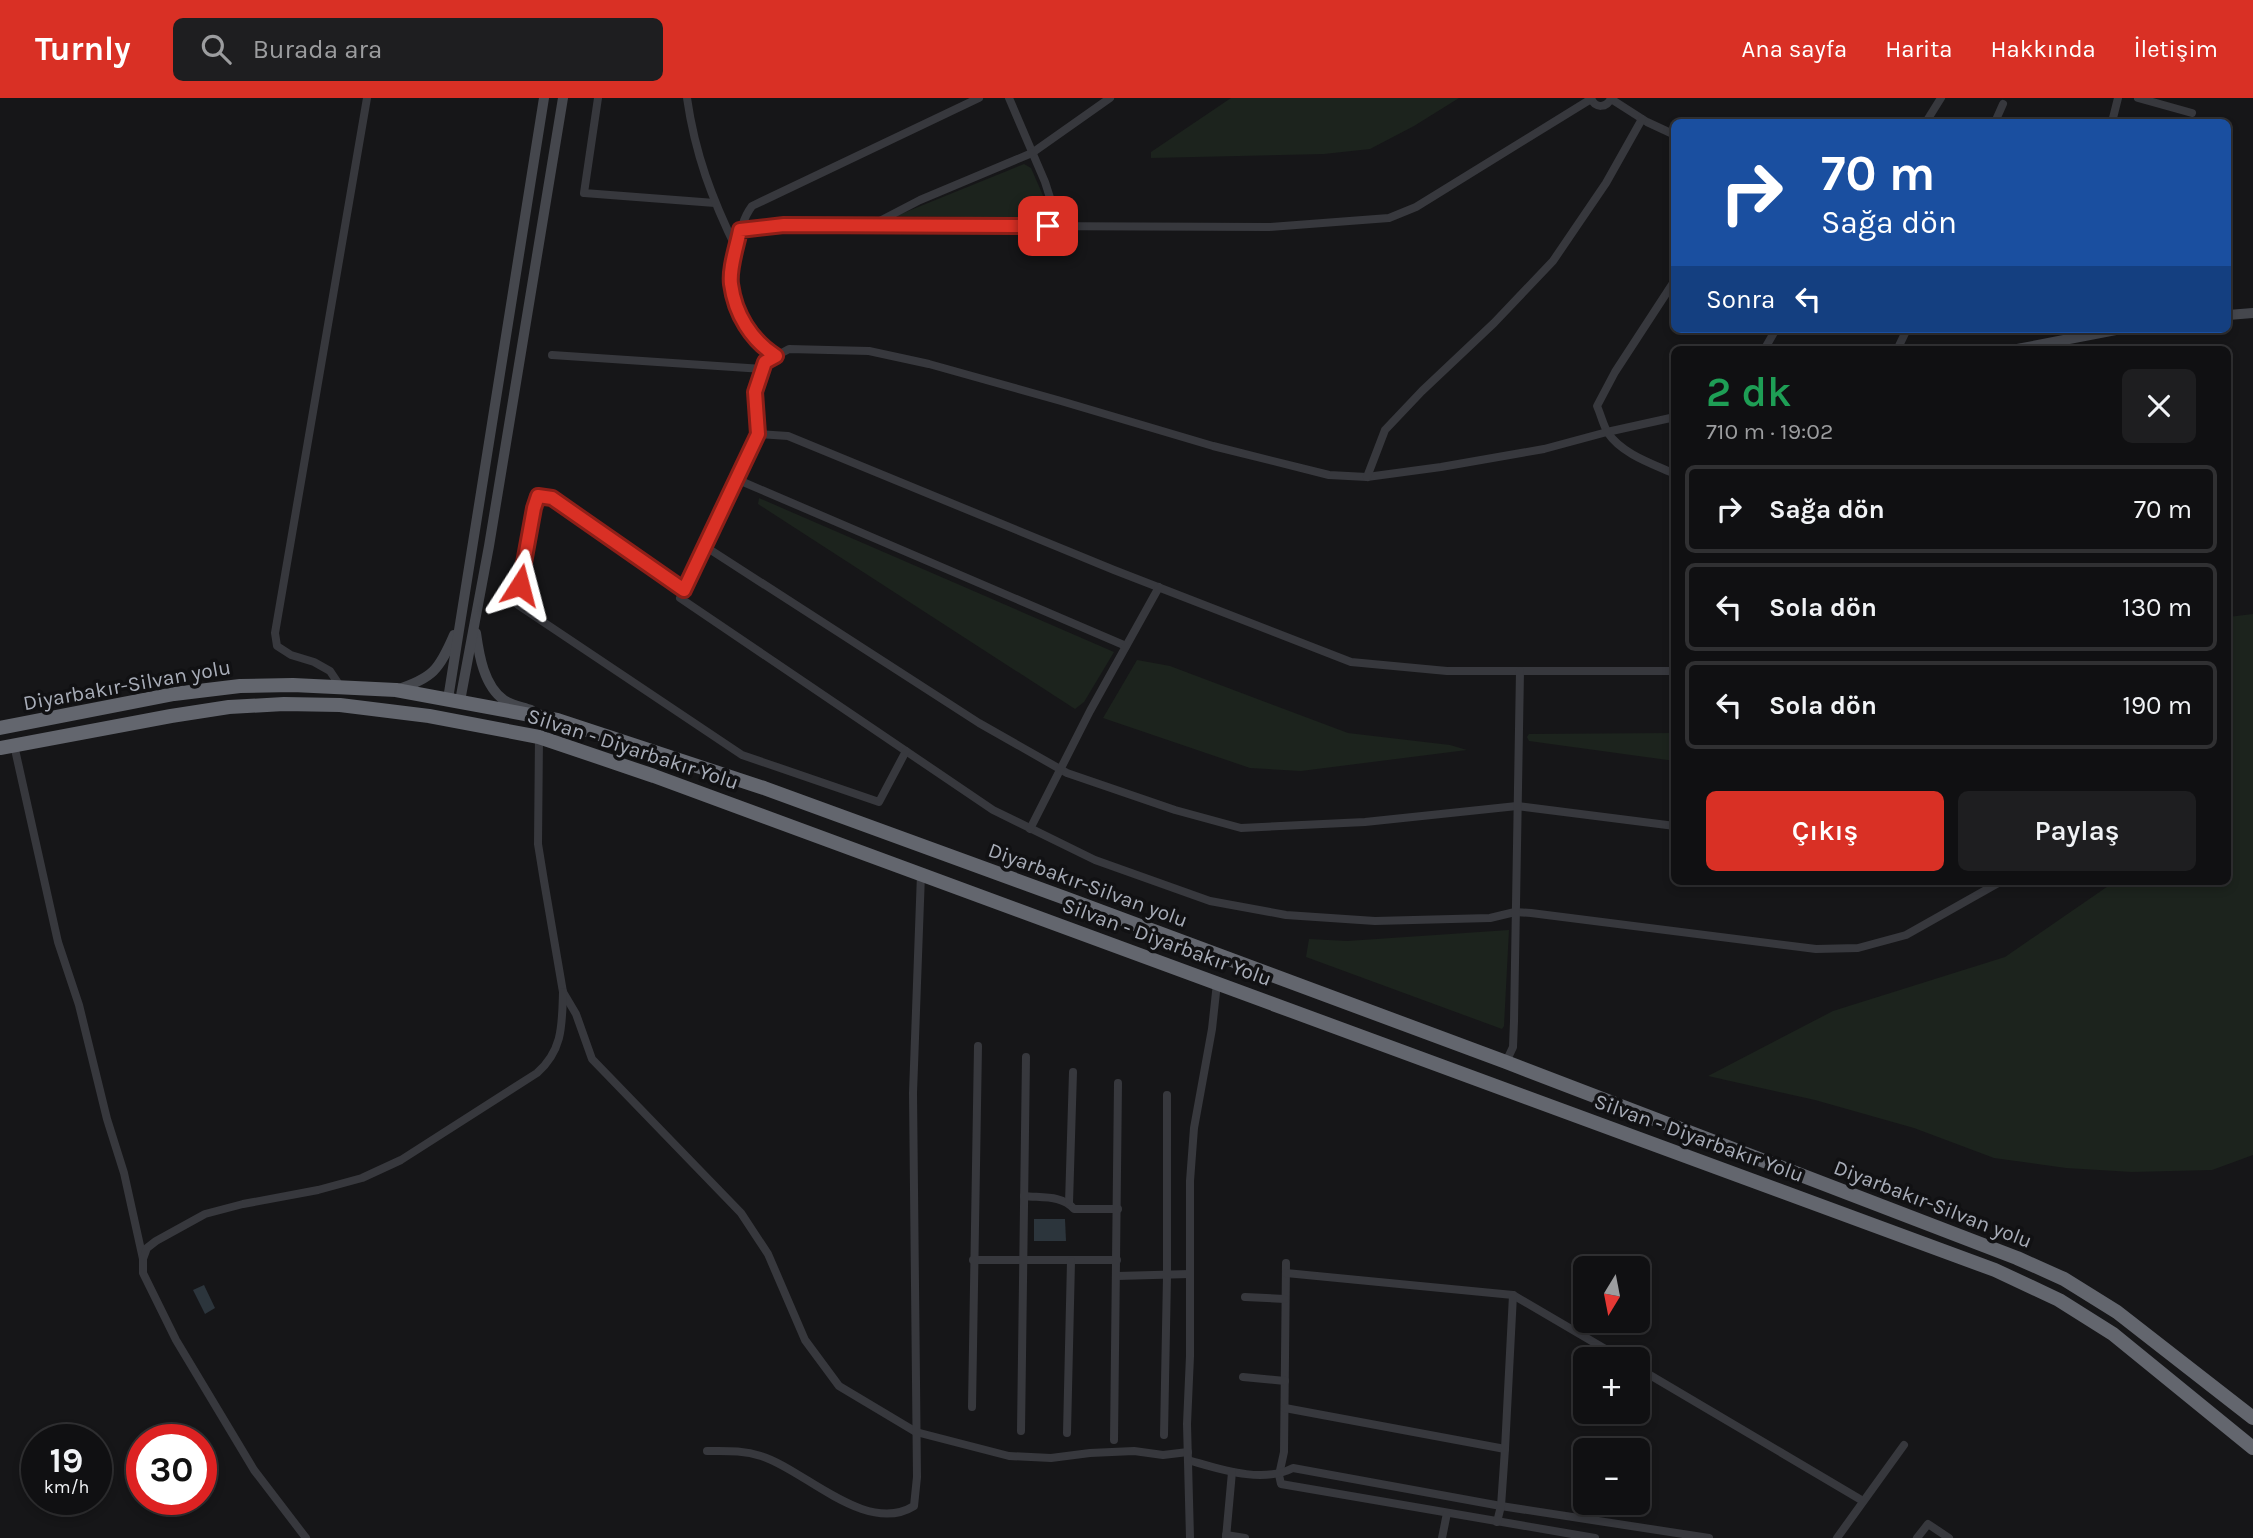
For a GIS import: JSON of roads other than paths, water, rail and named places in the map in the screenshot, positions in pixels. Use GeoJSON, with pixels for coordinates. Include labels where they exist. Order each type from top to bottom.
{"type":"FeatureCollection","features":[{"type":"Feature","properties":{"kind":"highway","name":"Diyarbakır-Silvan yolu"},"geometry":{"type":"LineString","coordinates":[[0,729],[174,694],[240,686],[340,686],[396,690],[556,720],[777,793],[1506,1062],[2017,1258],[2064,1279],[2117,1312],[2253,1416]]}},
{"type":"Feature","properties":{"kind":"highway","name":"Silvan - Diyarbakır Yolu"},"geometry":{"type":"LineString","coordinates":[[7,747],[171,716],[229,707],[284,704],[340,705],[429,716],[539,737],[594,754],[1995,1270],[2059,1300],[2113,1334],[2253,1448]]}},
{"type":"Feature","properties":{"kind":"street"},"geometry":{"type":"LineString","coordinates":[[340,686],[330,671],[314,662],[291,655],[277,646],[275,633],[367,98]]}},
{"type":"Feature","properties":{"kind":"street"},"geometry":{"type":"LineString","coordinates":[[454,700],[461,619],[544,98]]}},
{"type":"Feature","properties":{"kind":"street"},"geometry":{"type":"LineString","coordinates":[[454,700],[475,624],[533,291],[563,98]]}},
{"type":"Feature","properties":{"kind":"street"},"geometry":{"type":"LineString","coordinates":[[598,98],[584,193],[715,203]]}},
{"type":"Feature","properties":{"kind":"street"},"geometry":{"type":"LineString","coordinates":[[687,98],[693,138],[715,203],[737,250]]}},
{"type":"Feature","properties":{"kind":"street"},"geometry":{"type":"LineString","coordinates":[[776,356],[760,346],[740,315],[730,282],[740,230],[752,206],[979,98]]}},
{"type":"Feature","properties":{"kind":"street"},"geometry":{"type":"LineString","coordinates":[[1009,98],[1045,182],[1059,226]]}},
{"type":"Feature","properties":{"kind":"street"},"geometry":{"type":"LineString","coordinates":[[869,227],[920,200],[1032,153],[1110,98]]}},
{"type":"Feature","properties":{"kind":"street"},"geometry":{"type":"LineString","coordinates":[[740,230],[784,225],[1269,227],[1389,218],[1416,206],[1591,99],[1601,107],[1611,98],[1642,119],[1671,133]]}},
{"type":"Feature","properties":{"kind":"street"},"geometry":{"type":"LineString","coordinates":[[1928,119],[1941,98]]}},
{"type":"Feature","properties":{"kind":"street"},"geometry":{"type":"LineString","coordinates":[[2113,119],[2118,98]]}},
{"type":"Feature","properties":{"kind":"street"},"geometry":{"type":"LineString","coordinates":[[2138,98],[2192,113]]}},
{"type":"Feature","properties":{"kind":"street"},"geometry":{"type":"LineString","coordinates":[[1996,119],[2003,104]]}},
{"type":"Feature","properties":{"kind":"street"},"geometry":{"type":"LineString","coordinates":[[1367,477],[1385,430],[1553,261],[1606,183],[1642,119]]}},
{"type":"Feature","properties":{"kind":"street"},"geometry":{"type":"LineString","coordinates":[[1671,286],[1615,372],[1597,406],[1607,432],[1615,441],[1642,460],[1671,472]]}},
{"type":"Feature","properties":{"kind":"street"},"geometry":{"type":"LineString","coordinates":[[2231,315],[2253,313]]}},
{"type":"Feature","properties":{"kind":"street"},"geometry":{"type":"LineString","coordinates":[[2033,346],[2100,333]]}},
{"type":"Feature","properties":{"kind":"street"},"geometry":{"type":"LineString","coordinates":[[1671,418],[1544,449],[1441,467],[1367,477],[1329,475],[1213,446],[929,364],[869,351],[789,349],[765,362],[755,392],[758,434],[680,598],[993,810],[1095,860],[1210,901],[1286,915],[1375,921],[1490,918],[1515,912],[1805,948],[1858,948],[1906,935],[1995,885]]}},
{"type":"Feature","properties":{"kind":"street"},"geometry":{"type":"LineString","coordinates":[[552,355],[763,369]]}},
{"type":"Feature","properties":{"kind":"street"},"geometry":{"type":"LineString","coordinates":[[758,434],[788,436],[1351,662],[1433,670],[1671,671]]}},
{"type":"Feature","properties":{"kind":"street"},"geometry":{"type":"LineString","coordinates":[[736,480],[1126,646]]}},
{"type":"Feature","properties":{"kind":"street"},"geometry":{"type":"LineString","coordinates":[[684,590],[552,498],[538,496],[523,565],[518,605],[742,755],[879,802],[906,751]]}},
{"type":"Feature","properties":{"kind":"street"},"geometry":{"type":"LineString","coordinates":[[706,547],[979,723],[1060,769],[1175,810],[1241,828],[1365,822],[1517,806],[1671,825]]}},
{"type":"Feature","properties":{"kind":"street"},"geometry":{"type":"LineString","coordinates":[[1030,828],[1159,587]]}},
{"type":"Feature","properties":{"kind":"street"},"geometry":{"type":"LineString","coordinates":[[396,690],[421,682],[437,668],[443,661],[461,619]]}},
{"type":"Feature","properties":{"kind":"street"},"geometry":{"type":"LineString","coordinates":[[475,624],[485,674],[493,688],[504,701],[556,720]]}},
{"type":"Feature","properties":{"kind":"street"},"geometry":{"type":"LineString","coordinates":[[1506,1062],[1513,1047],[1520,671]]}},
{"type":"Feature","properties":{"kind":"street"},"geometry":{"type":"LineString","coordinates":[[143,1259],[147,1248],[156,1241],[205,1214],[351,1181],[401,1160],[537,1073],[552,1060],[562,1022],[563,992],[538,845],[539,737]]}},
{"type":"Feature","properties":{"kind":"street"},"geometry":{"type":"LineString","coordinates":[[7,747],[58,942],[79,1005],[107,1119],[124,1173],[143,1259],[143,1273],[176,1340],[254,1471],[306,1538]]}},
{"type":"Feature","properties":{"kind":"street"},"geometry":{"type":"LineString","coordinates":[[708,1451],[740,1450],[764,1456],[851,1506],[881,1512],[904,1512],[914,1506],[917,1477],[913,1093],[921,874]]}},
{"type":"Feature","properties":{"kind":"street"},"geometry":{"type":"LineString","coordinates":[[1190,1538],[1190,1181],[1194,1128],[1212,1029],[1217,983]]}},
{"type":"Feature","properties":{"kind":"street"},"geometry":{"type":"LineString","coordinates":[[563,992],[576,1014],[592,1059],[741,1213],[768,1254],[806,1340],[839,1386],[916,1432],[1009,1456],[1051,1458],[1134,1451],[1188,1456],[1231,1472],[1279,1475],[1293,1468],[1501,1506],[1709,1538]]}},
{"type":"Feature","properties":{"kind":"street"},"geometry":{"type":"LineString","coordinates":[[972,1407],[978,1046]]}},
{"type":"Feature","properties":{"kind":"street"},"geometry":{"type":"LineString","coordinates":[[1021,1431],[1026,1057]]}},
{"type":"Feature","properties":{"kind":"street"},"geometry":{"type":"LineString","coordinates":[[1069,1203],[1073,1072]]}},
{"type":"Feature","properties":{"kind":"street"},"geometry":{"type":"LineString","coordinates":[[1114,1440],[1118,1083]]}},
{"type":"Feature","properties":{"kind":"street"},"geometry":{"type":"LineString","coordinates":[[1164,1435],[1167,1095]]}},
{"type":"Feature","properties":{"kind":"street"},"geometry":{"type":"LineString","coordinates":[[1024,1196],[1060,1199],[1074,1209],[1118,1209]]}},
{"type":"Feature","properties":{"kind":"street"},"geometry":{"type":"LineString","coordinates":[[973,1260],[1118,1260]]}},
{"type":"Feature","properties":{"kind":"street"},"geometry":{"type":"LineString","coordinates":[[1067,1433],[1071,1261]]}},
{"type":"Feature","properties":{"kind":"street"},"geometry":{"type":"LineString","coordinates":[[1595,1538],[1282,1484],[1279,1475],[1284,1452],[1286,1268],[1513,1294],[1602,1347]]}},
{"type":"Feature","properties":{"kind":"street"},"geometry":{"type":"LineString","coordinates":[[1117,1276],[1190,1274]]}},
{"type":"Feature","properties":{"kind":"street"},"geometry":{"type":"LineString","coordinates":[[1497,1522],[1501,1506],[1505,1449],[1513,1294]]}},
{"type":"Feature","properties":{"kind":"street"},"geometry":{"type":"LineString","coordinates":[[1245,1297],[1285,1299]]}},
{"type":"Feature","properties":{"kind":"street"},"geometry":{"type":"LineString","coordinates":[[1650,1375],[1863,1501]]}},
{"type":"Feature","properties":{"kind":"street"},"geometry":{"type":"LineString","coordinates":[[1242,1377],[1285,1381]]}},
{"type":"Feature","properties":{"kind":"street"},"geometry":{"type":"LineString","coordinates":[[1285,1408],[1505,1449]]}},
{"type":"Feature","properties":{"kind":"street"},"geometry":{"type":"LineString","coordinates":[[1837,1538],[1904,1445]]}},
{"type":"Feature","properties":{"kind":"street"},"geometry":{"type":"LineString","coordinates":[[1231,1472],[1226,1536],[1245,1538]]}},
{"type":"Feature","properties":{"kind":"street"},"geometry":{"type":"LineString","coordinates":[[1442,1538],[1447,1513]]}},
{"type":"Feature","properties":{"kind":"street"},"geometry":{"type":"LineString","coordinates":[[1917,1538],[1928,1524],[1949,1538]]}}]}
